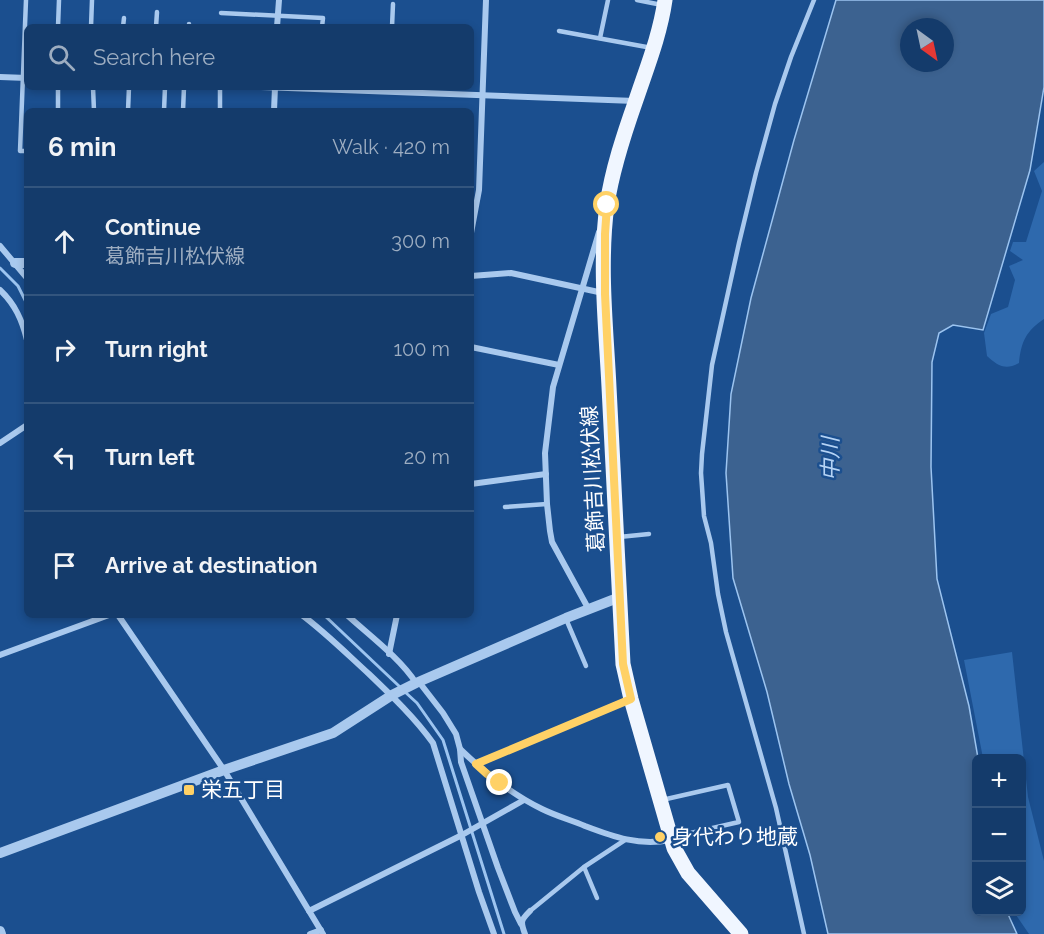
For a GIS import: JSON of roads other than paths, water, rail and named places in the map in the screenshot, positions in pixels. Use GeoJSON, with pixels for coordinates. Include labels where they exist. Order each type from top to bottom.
{"type":"FeatureCollection","features":[{"type":"Feature","properties":{"kind":"main road","name":"葛飾吉川松伏線"},"geometry":{"type":"LineString","coordinates":[[665,3],[654,48],[619,151],[607,205],[605,234],[605,294],[623,664],[670,839],[688,873],[741,934]]}},
{"type":"Feature","properties":{"kind":"street"},"geometry":{"type":"LineString","coordinates":[[278,24],[279,0]]}},
{"type":"Feature","properties":{"kind":"street"},"geometry":{"type":"LineString","coordinates":[[474,216],[479,190],[486,0]]}},
{"type":"Feature","properties":{"kind":"street"},"geometry":{"type":"LineString","coordinates":[[0,77],[24,78]]}},
{"type":"Feature","properties":{"kind":"street"},"geometry":{"type":"LineString","coordinates":[[274,108],[275,90]]}},
{"type":"Feature","properties":{"kind":"street"},"geometry":{"type":"LineString","coordinates":[[405,90],[635,101]]}},
{"type":"Feature","properties":{"kind":"street"},"geometry":{"type":"LineString","coordinates":[[588,608],[554,546],[547,504],[545,453],[553,387],[607,205]]}},
{"type":"Feature","properties":{"kind":"street"},"geometry":{"type":"LineString","coordinates":[[0,246],[24,274]]}},
{"type":"Feature","properties":{"kind":"street"},"geometry":{"type":"LineString","coordinates":[[15,263],[24,263]]}},
{"type":"Feature","properties":{"kind":"street"},"geometry":{"type":"LineString","coordinates":[[474,276],[511,273],[605,294]]}},
{"type":"Feature","properties":{"kind":"street"},"geometry":{"type":"LineString","coordinates":[[0,290],[19,314],[24,330]]}},
{"type":"Feature","properties":{"kind":"street"},"geometry":{"type":"LineString","coordinates":[[474,348],[559,365]]}},
{"type":"Feature","properties":{"kind":"street"},"geometry":{"type":"LineString","coordinates":[[0,443],[24,427]]}},
{"type":"Feature","properties":{"kind":"street"},"geometry":{"type":"LineString","coordinates":[[474,484],[546,474]]}},
{"type":"Feature","properties":{"kind":"street"},"geometry":{"type":"LineString","coordinates":[[0,853],[224,770],[333,733],[392,695],[588,608],[620,597]]}},
{"type":"Feature","properties":{"kind":"street"},"geometry":{"type":"LineString","coordinates":[[0,656],[101,618]]}},
{"type":"Feature","properties":{"kind":"street"},"geometry":{"type":"LineString","coordinates":[[120,618],[224,770],[322,932],[310,934]]}},
{"type":"Feature","properties":{"kind":"street"},"geometry":{"type":"LineString","coordinates":[[306,618],[392,695],[433,744],[494,934]]}},
{"type":"Feature","properties":{"kind":"street"},"geometry":{"type":"LineString","coordinates":[[350,618],[409,672],[452,725],[482,824],[525,934]]}},
{"type":"Feature","properties":{"kind":"street"},"geometry":{"type":"LineString","coordinates":[[390,654],[396,618]]}},
{"type":"Feature","properties":{"kind":"street"},"geometry":{"type":"LineString","coordinates":[[476,764],[631,699]]}},
{"type":"Feature","properties":{"kind":"street"},"geometry":{"type":"LineString","coordinates":[[460,749],[487,774],[544,811],[626,840],[655,842],[670,839]]}},
{"type":"Feature","properties":{"kind":"street"},"geometry":{"type":"LineString","coordinates":[[309,911],[462,835],[524,800]]}},
{"type":"Feature","properties":{"kind":"street"},"geometry":{"type":"LineString","coordinates":[[521,924],[530,910]]}},
{"type":"Feature","properties":{"kind":"lane"},"geometry":{"type":"LineString","coordinates":[[26,0],[26,24]]}},
{"type":"Feature","properties":{"kind":"lane"},"geometry":{"type":"LineString","coordinates":[[58,24],[59,0]]}},
{"type":"Feature","properties":{"kind":"lane"},"geometry":{"type":"LineString","coordinates":[[91,24],[92,0]]}},
{"type":"Feature","properties":{"kind":"lane"},"geometry":{"type":"LineString","coordinates":[[600,38],[608,0]]}},
{"type":"Feature","properties":{"kind":"lane"},"geometry":{"type":"LineString","coordinates":[[637,0],[665,3]]}},
{"type":"Feature","properties":{"kind":"lane"},"geometry":{"type":"LineString","coordinates":[[804,934],[776,808],[726,632],[711,543],[704,516],[701,473],[712,365],[751,193],[775,104],[814,0]]}},
{"type":"Feature","properties":{"kind":"lane"},"geometry":{"type":"LineString","coordinates":[[392,24],[393,4]]}},
{"type":"Feature","properties":{"kind":"lane"},"geometry":{"type":"LineString","coordinates":[[156,24],[157,12]]}},
{"type":"Feature","properties":{"kind":"lane"},"geometry":{"type":"LineString","coordinates":[[221,13],[322,18],[322,24]]}},
{"type":"Feature","properties":{"kind":"lane"},"geometry":{"type":"LineString","coordinates":[[123,24],[124,18]]}},
{"type":"Feature","properties":{"kind":"lane"},"geometry":{"type":"LineString","coordinates":[[559,31],[654,48]]}},
{"type":"Feature","properties":{"kind":"lane"},"geometry":{"type":"LineString","coordinates":[[24,90],[20,151],[24,152]]}},
{"type":"Feature","properties":{"kind":"lane"},"geometry":{"type":"LineString","coordinates":[[58,90],[58,108]]}},
{"type":"Feature","properties":{"kind":"lane"},"geometry":{"type":"LineString","coordinates":[[93,90],[93,108]]}},
{"type":"Feature","properties":{"kind":"lane"},"geometry":{"type":"LineString","coordinates":[[128,108],[129,90]]}},
{"type":"Feature","properties":{"kind":"lane"},"geometry":{"type":"LineString","coordinates":[[164,108],[165,90]]}},
{"type":"Feature","properties":{"kind":"lane"},"geometry":{"type":"LineString","coordinates":[[183,108],[184,90]]}},
{"type":"Feature","properties":{"kind":"lane"},"geometry":{"type":"LineString","coordinates":[[220,90],[220,108]]}},
{"type":"Feature","properties":{"kind":"lane"},"geometry":{"type":"LineString","coordinates":[[505,507],[547,504]]}},
{"type":"Feature","properties":{"kind":"lane"},"geometry":{"type":"LineString","coordinates":[[617,537],[649,534]]}},
{"type":"Feature","properties":{"kind":"lane"},"geometry":{"type":"LineString","coordinates":[[566,618],[586,666]]}},
{"type":"Feature","properties":{"kind":"lane"},"geometry":{"type":"LineString","coordinates":[[661,800],[728,785],[738,816],[739,822],[670,839]]}},
{"type":"Feature","properties":{"kind":"lane"},"geometry":{"type":"LineString","coordinates":[[530,910],[585,867],[626,840]]}},
{"type":"Feature","properties":{"kind":"lane"},"geometry":{"type":"LineString","coordinates":[[585,867],[597,898]]}},
{"type":"Feature","properties":{"kind":"water","name":"中川"},"geometry":{"type":"Polygon","coordinates":[[[836,0],[1044,0],[1044,87],[1030,170],[983,330],[953,325],[939,333],[932,362],[931,467],[937,579],[969,706],[977,754],[972,754],[972,916],[1009,916],[1017,934],[828,934],[810,855],[789,784],[767,692],[733,578],[726,473],[731,394],[751,298],[794,140],[836,0]]]}},
{"type":"Feature","properties":{"kind":"waterway"},"geometry":{"type":"LineString","coordinates":[[0,268],[18,286],[24,298]]}},
{"type":"Feature","properties":{"kind":"waterway"},"geometry":{"type":"LineString","coordinates":[[327,618],[400,687]]}},
{"type":"Feature","properties":{"kind":"waterway"},"geometry":{"type":"LineString","coordinates":[[405,692],[417,703],[443,740],[504,934]]}},
{"type":"Feature","properties":{"kind":"place","name":"栄五丁目"},"geometry":{"type":"Point","coordinates":[189,790]}},
{"type":"Feature","properties":{"kind":"place","name":"身代わり地蔵"},"geometry":{"type":"Point","coordinates":[660,837]}}]}
